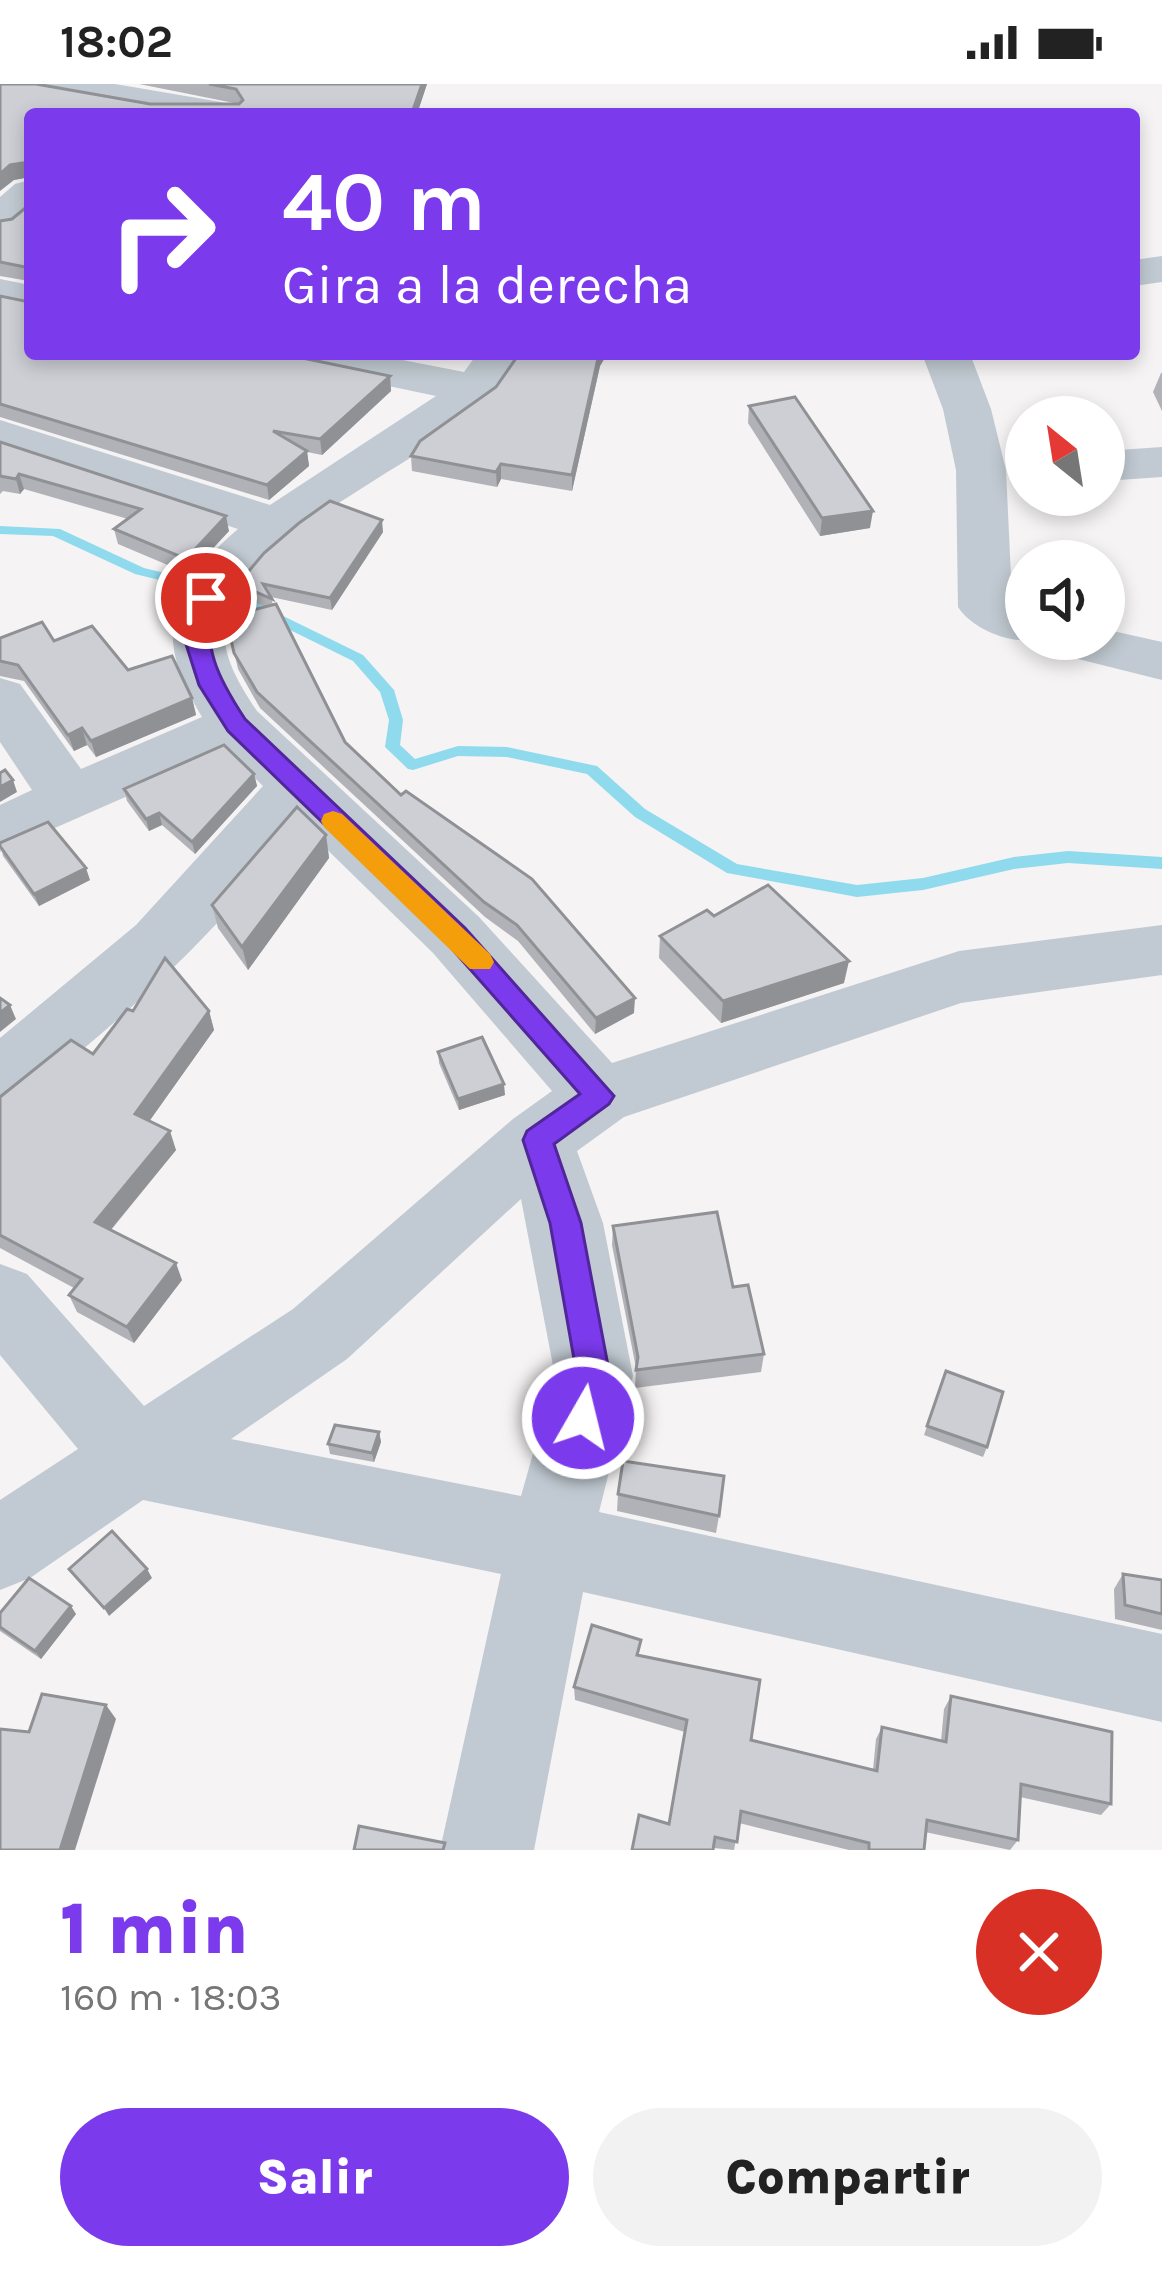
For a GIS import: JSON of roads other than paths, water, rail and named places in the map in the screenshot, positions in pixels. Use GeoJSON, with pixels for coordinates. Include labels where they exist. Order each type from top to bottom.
{"type":"FeatureCollection","features":[{"type":"Feature","properties":{"kind":"street"},"geometry":{"type":"LineString","coordinates":[[47,84],[187,108]]}},
{"type":"Feature","properties":{"kind":"street"},"geometry":{"type":"LineString","coordinates":[[0,220],[24,198]]}},
{"type":"Feature","properties":{"kind":"street"},"geometry":{"type":"LineString","coordinates":[[363,360],[488,372]]}},
{"type":"Feature","properties":{"kind":"street"},"geometry":{"type":"LineString","coordinates":[[948,360],[967,410],[1004,470],[985,607],[1005,616]]}},
{"type":"Feature","properties":{"kind":"street"},"geometry":{"type":"LineString","coordinates":[[487,1850],[550,1543],[594,1376],[566,1223],[568,1118],[456,935],[236,725],[211,685],[197,641],[198,618],[214,586],[277,524],[488,372]]}},
{"type":"Feature","properties":{"kind":"street"},"geometry":{"type":"LineString","coordinates":[[0,435],[277,524]]}},
{"type":"Feature","properties":{"kind":"street"},"geometry":{"type":"LineString","coordinates":[[1125,465],[1162,462]]}},
{"type":"Feature","properties":{"kind":"street"},"geometry":{"type":"LineString","coordinates":[[1125,653],[1162,662]]}},
{"type":"Feature","properties":{"kind":"street"},"geometry":{"type":"LineString","coordinates":[[0,698],[70,799]]}},
{"type":"Feature","properties":{"kind":"street"},"geometry":{"type":"LineString","coordinates":[[0,830],[236,725]]}},
{"type":"Feature","properties":{"kind":"street"},"geometry":{"type":"LineString","coordinates":[[0,1076],[62,1031],[162,944],[297,786]]}},
{"type":"Feature","properties":{"kind":"street"},"geometry":{"type":"LineString","coordinates":[[0,1549],[320,1334],[568,1118],[959,977],[1162,950]]}},
{"type":"Feature","properties":{"kind":"street"},"geometry":{"type":"LineString","coordinates":[[0,1298],[138,1460],[550,1543],[1162,1678]]}},
{"type":"Feature","properties":{"kind":"waterway"},"geometry":{"type":"LineString","coordinates":[[0,530],[55,532],[140,571],[221,591],[358,658],[387,690],[396,720],[392,747],[413,765],[458,751],[507,752],[592,770],[640,813],[733,869],[857,891],[1068,857],[1162,863]]}}]}
